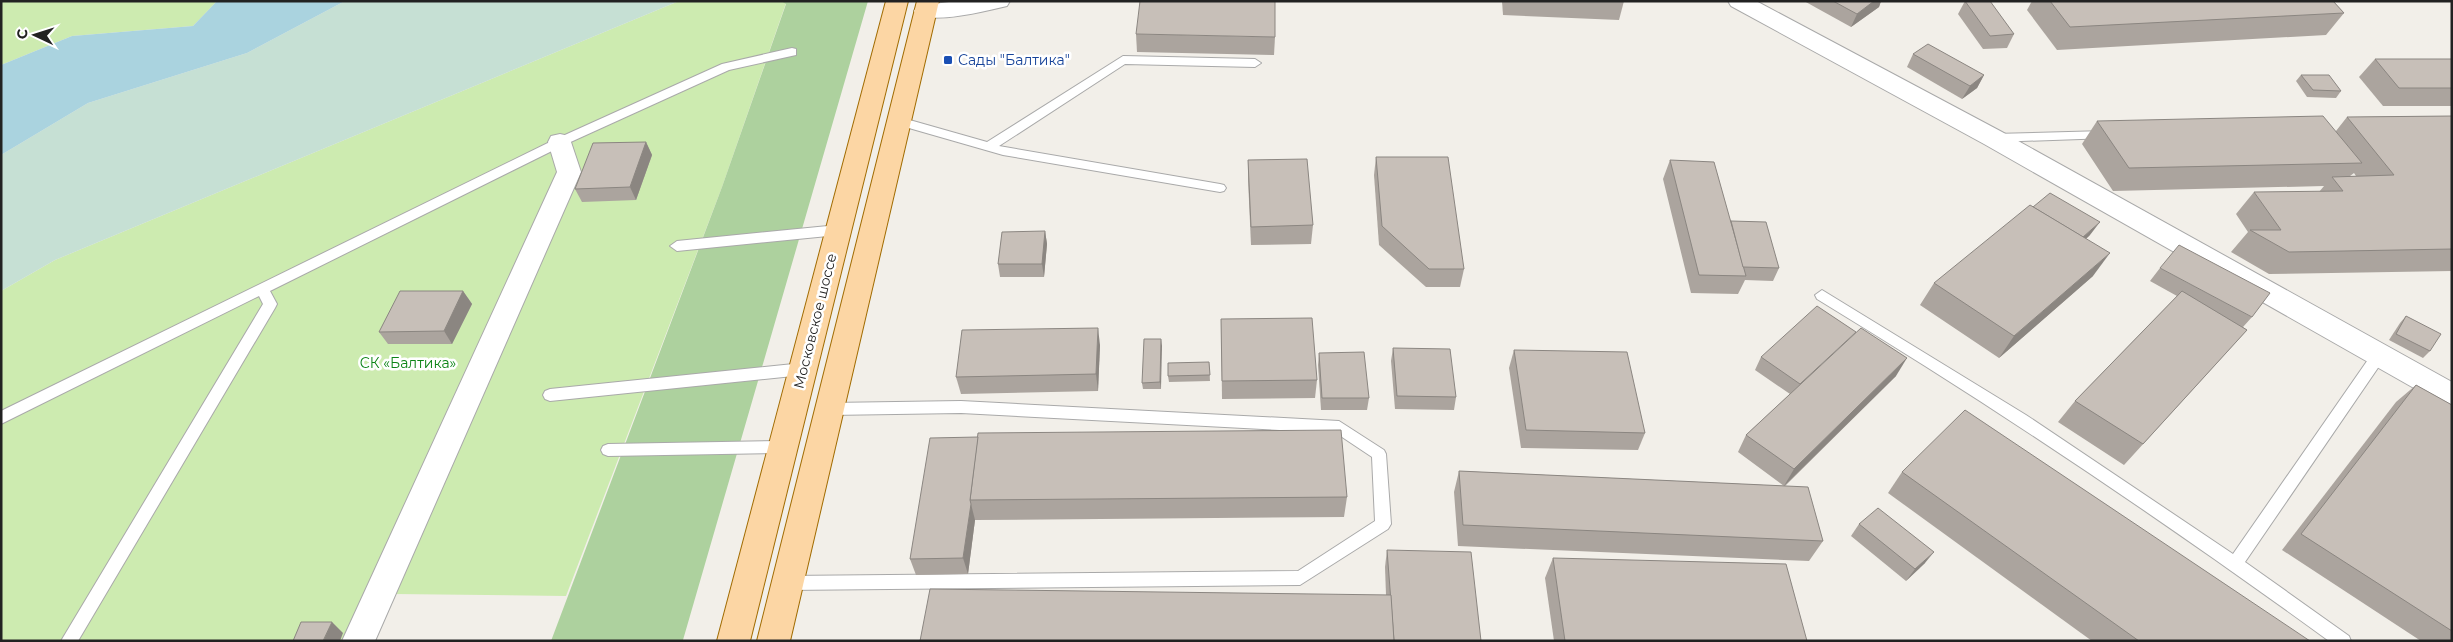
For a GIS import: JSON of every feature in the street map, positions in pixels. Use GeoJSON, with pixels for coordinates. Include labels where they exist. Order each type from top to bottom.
{"type":"FeatureCollection","features":[{"type":"Feature","properties":{"kind":"main road"},"geometry":{"type":"LineString","coordinates":[[773,641],[926,6],[896,6]]}},
{"type":"Feature","properties":{"kind":"main road","name":"Московское шоссе"},"geometry":{"type":"LineString","coordinates":[[733,641],[896,6]]}},
{"type":"Feature","properties":{"kind":"street"},"geometry":{"type":"LineString","coordinates":[[926,6],[969,7],[999,1]]}},
{"type":"Feature","properties":{"kind":"street"},"geometry":{"type":"LineString","coordinates":[[1739,1],[1994,138],[2452,396]]}},
{"type":"Feature","properties":{"kind":"street"},"geometry":{"type":"LineString","coordinates":[[358,641],[569,172],[560,142]]}},
{"type":"Feature","properties":{"kind":"lane"},"geometry":{"type":"LineString","coordinates":[[1,418],[560,142],[726,67],[792,52]]}},
{"type":"Feature","properties":{"kind":"lane"},"geometry":{"type":"LineString","coordinates":[[988,147],[1123,60],[1255,63]]}},
{"type":"Feature","properties":{"kind":"lane"},"geometry":{"type":"LineString","coordinates":[[899,121],[1003,151],[1220,188]]}},
{"type":"Feature","properties":{"kind":"lane"},"geometry":{"type":"LineString","coordinates":[[1994,138],[2113,135]]}},
{"type":"Feature","properties":{"kind":"lane"},"geometry":{"type":"LineString","coordinates":[[677,246],[838,230]]}},
{"type":"Feature","properties":{"kind":"lane"},"geometry":{"type":"LineString","coordinates":[[69,641],[270,304],[262,288]]}},
{"type":"Feature","properties":{"kind":"lane"},"geometry":{"type":"LineString","coordinates":[[1822,295],[1946,369],[2235,564],[2343,641]]}},
{"type":"Feature","properties":{"kind":"lane"},"geometry":{"type":"LineString","coordinates":[[2235,564],[2379,355]]}},
{"type":"Feature","properties":{"kind":"lane"},"geometry":{"type":"LineString","coordinates":[[550,395],[803,369]]}},
{"type":"Feature","properties":{"kind":"lane"},"geometry":{"type":"LineString","coordinates":[[787,583],[1300,578],[1383,524],[1379,454],[1339,427],[961,407],[830,409]]}},
{"type":"Feature","properties":{"kind":"lane"},"geometry":{"type":"LineString","coordinates":[[608,450],[782,447]]}},
{"type":"Feature","properties":{"kind":"green space"},"geometry":{"type":"Polygon","coordinates":[[[1,1],[217,1],[193,26],[72,36],[1,65],[1,1]]]}},
{"type":"Feature","properties":{"kind":"green space"},"geometry":{"type":"Polygon","coordinates":[[[345,1],[679,1],[55,260],[1,291],[1,155],[88,103],[247,53],[345,1]]]}},
{"type":"Feature","properties":{"kind":"green space","name":"СК «Балтика»"},"geometry":{"type":"Polygon","coordinates":[[[679,1],[781,1],[786,3],[722,187],[566,596],[393,594],[372,641],[1,641],[1,291],[55,260],[679,1]]]}},
{"type":"Feature","properties":{"kind":"green space"},"geometry":{"type":"Polygon","coordinates":[[[781,1],[868,1],[683,640],[551,641],[722,187],[786,4],[781,1]]]}},
{"type":"Feature","properties":{"kind":"water"},"geometry":{"type":"Polygon","coordinates":[[[217,1],[345,1],[247,53],[88,103],[1,155],[1,65],[72,36],[193,26],[217,1]]]}},
{"type":"Feature","properties":{"kind":"building"},"geometry":{"type":"Polygon","coordinates":[[[1140,1],[1275,1],[1275,37],[1136,34],[1140,1]]]}},
{"type":"Feature","properties":{"kind":"building"},"geometry":{"type":"Polygon","coordinates":[[[1833,1],[1874,1],[1857,14],[1833,1]]]}},
{"type":"Feature","properties":{"kind":"building"},"geometry":{"type":"Polygon","coordinates":[[[1965,1],[1990,1],[2014,34],[1990,36],[1965,1]]]}},
{"type":"Feature","properties":{"kind":"building"},"geometry":{"type":"Polygon","coordinates":[[[2050,1],[2333,1],[2344,13],[2070,27],[2050,1]]]}},
{"type":"Feature","properties":{"kind":"building"},"geometry":{"type":"Polygon","coordinates":[[[1928,44],[1984,75],[1970,86],[1913,54],[1928,44]]]}},
{"type":"Feature","properties":{"kind":"building"},"geometry":{"type":"Polygon","coordinates":[[[2375,59],[2452,59],[2452,88],[2399,88],[2375,59]]]}},
{"type":"Feature","properties":{"kind":"building"},"geometry":{"type":"Polygon","coordinates":[[[2301,75],[2329,75],[2341,91],[2313,90],[2301,75]]]}},
{"type":"Feature","properties":{"kind":"building"},"geometry":{"type":"Polygon","coordinates":[[[2323,116],[2362,163],[2129,168],[2097,121],[2323,116]]]}},
{"type":"Feature","properties":{"kind":"building"},"geometry":{"type":"Polygon","coordinates":[[[2452,116],[2452,249],[2289,252],[2250,230],[2281,230],[2254,192],[2343,191],[2332,177],[2394,175],[2347,117],[2452,116]]]}},
{"type":"Feature","properties":{"kind":"building"},"geometry":{"type":"Polygon","coordinates":[[[646,142],[630,187],[575,189],[593,143],[646,142]]]}},
{"type":"Feature","properties":{"kind":"building"},"geometry":{"type":"Polygon","coordinates":[[[1376,157],[1448,157],[1464,269],[1429,269],[1382,226],[1376,157]]]}},
{"type":"Feature","properties":{"kind":"building"},"geometry":{"type":"Polygon","coordinates":[[[1307,159],[1313,225],[1251,227],[1248,160],[1307,159]]]}},
{"type":"Feature","properties":{"kind":"building"},"geometry":{"type":"Polygon","coordinates":[[[1670,160],[1714,162],[1746,276],[1699,275],[1670,160]]]}},
{"type":"Feature","properties":{"kind":"building"},"geometry":{"type":"Polygon","coordinates":[[[2050,193],[2100,222],[2083,237],[2033,207],[2050,193]]]}},
{"type":"Feature","properties":{"kind":"building"},"geometry":{"type":"Polygon","coordinates":[[[2030,205],[2110,253],[2014,336],[1934,283],[2030,205]]]}},
{"type":"Feature","properties":{"kind":"building"},"geometry":{"type":"Polygon","coordinates":[[[1731,221],[1766,222],[1779,268],[1743,267],[1731,221]]]}},
{"type":"Feature","properties":{"kind":"building"},"geometry":{"type":"Polygon","coordinates":[[[1045,231],[1042,264],[998,264],[1002,232],[1045,231]]]}},
{"type":"Feature","properties":{"kind":"building"},"geometry":{"type":"Polygon","coordinates":[[[2179,245],[2270,293],[2252,317],[2160,268],[2179,245]]]}},
{"type":"Feature","properties":{"kind":"building"},"geometry":{"type":"Polygon","coordinates":[[[400,291],[463,291],[444,331],[379,332],[400,291]]]}},
{"type":"Feature","properties":{"kind":"building"},"geometry":{"type":"Polygon","coordinates":[[[2182,291],[2247,330],[2143,444],[2075,401],[2182,291]]]}},
{"type":"Feature","properties":{"kind":"building"},"geometry":{"type":"Polygon","coordinates":[[[1817,306],[1856,332],[1800,384],[1761,357],[1817,306]]]}},
{"type":"Feature","properties":{"kind":"building"},"geometry":{"type":"Polygon","coordinates":[[[2406,316],[2441,334],[2430,351],[2396,334],[2406,316]]]}},
{"type":"Feature","properties":{"kind":"building"},"geometry":{"type":"Polygon","coordinates":[[[1312,318],[1317,380],[1222,381],[1221,319],[1312,318]]]}},
{"type":"Feature","properties":{"kind":"building"},"geometry":{"type":"Polygon","coordinates":[[[1098,328],[1096,374],[956,377],[962,330],[1098,328]]]}},
{"type":"Feature","properties":{"kind":"building"},"geometry":{"type":"Polygon","coordinates":[[[1861,328],[1907,358],[1794,469],[1746,435],[1861,328]]]}},
{"type":"Feature","properties":{"kind":"building"},"geometry":{"type":"Polygon","coordinates":[[[1144,339],[1161,339],[1160,382],[1142,383],[1144,339]]]}},
{"type":"Feature","properties":{"kind":"building"},"geometry":{"type":"Polygon","coordinates":[[[1393,348],[1450,349],[1456,397],[1397,396],[1393,348]]]}},
{"type":"Feature","properties":{"kind":"building"},"geometry":{"type":"Polygon","coordinates":[[[1514,350],[1627,352],[1645,433],[1526,430],[1514,350]]]}},
{"type":"Feature","properties":{"kind":"building"},"geometry":{"type":"Polygon","coordinates":[[[1364,352],[1369,398],[1322,398],[1319,353],[1364,352]]]}},
{"type":"Feature","properties":{"kind":"building"},"geometry":{"type":"Polygon","coordinates":[[[1209,362],[1210,375],[1168,376],[1168,363],[1209,362]]]}},
{"type":"Feature","properties":{"kind":"building"},"geometry":{"type":"Polygon","coordinates":[[[2416,385],[2452,405],[2452,631],[2301,534],[2416,385]]]}},
{"type":"Feature","properties":{"kind":"building"},"geometry":{"type":"Polygon","coordinates":[[[1965,410],[2310,641],[2139,641],[1902,472],[1965,410]]]}},
{"type":"Feature","properties":{"kind":"building"},"geometry":{"type":"Polygon","coordinates":[[[1341,430],[1347,497],[970,500],[978,433],[1341,430]]]}},
{"type":"Feature","properties":{"kind":"building"},"geometry":{"type":"Polygon","coordinates":[[[978,437],[963,558],[910,559],[930,438],[978,437]]]}},
{"type":"Feature","properties":{"kind":"building"},"geometry":{"type":"Polygon","coordinates":[[[1459,471],[1808,487],[1823,541],[1463,525],[1459,471]]]}},
{"type":"Feature","properties":{"kind":"building"},"geometry":{"type":"Polygon","coordinates":[[[1878,508],[1934,552],[1915,569],[1859,524],[1878,508]]]}},
{"type":"Feature","properties":{"kind":"building"},"geometry":{"type":"Polygon","coordinates":[[[1387,550],[1471,552],[1481,641],[1394,641],[1387,550]]]}},
{"type":"Feature","properties":{"kind":"building"},"geometry":{"type":"Polygon","coordinates":[[[1553,558],[1786,564],[1807,641],[1565,641],[1553,558]]]}},
{"type":"Feature","properties":{"kind":"building"},"geometry":{"type":"Polygon","coordinates":[[[930,589],[1391,595],[1394,641],[920,641],[930,589]]]}},
{"type":"Feature","properties":{"kind":"building"},"geometry":{"type":"Polygon","coordinates":[[[301,622],[332,622],[323,641],[293,641],[301,622]]]}},
{"type":"Feature","properties":{"kind":"place","name":"Сады \"Балтика\""},"geometry":{"type":"Point","coordinates":[948,60]}}]}
